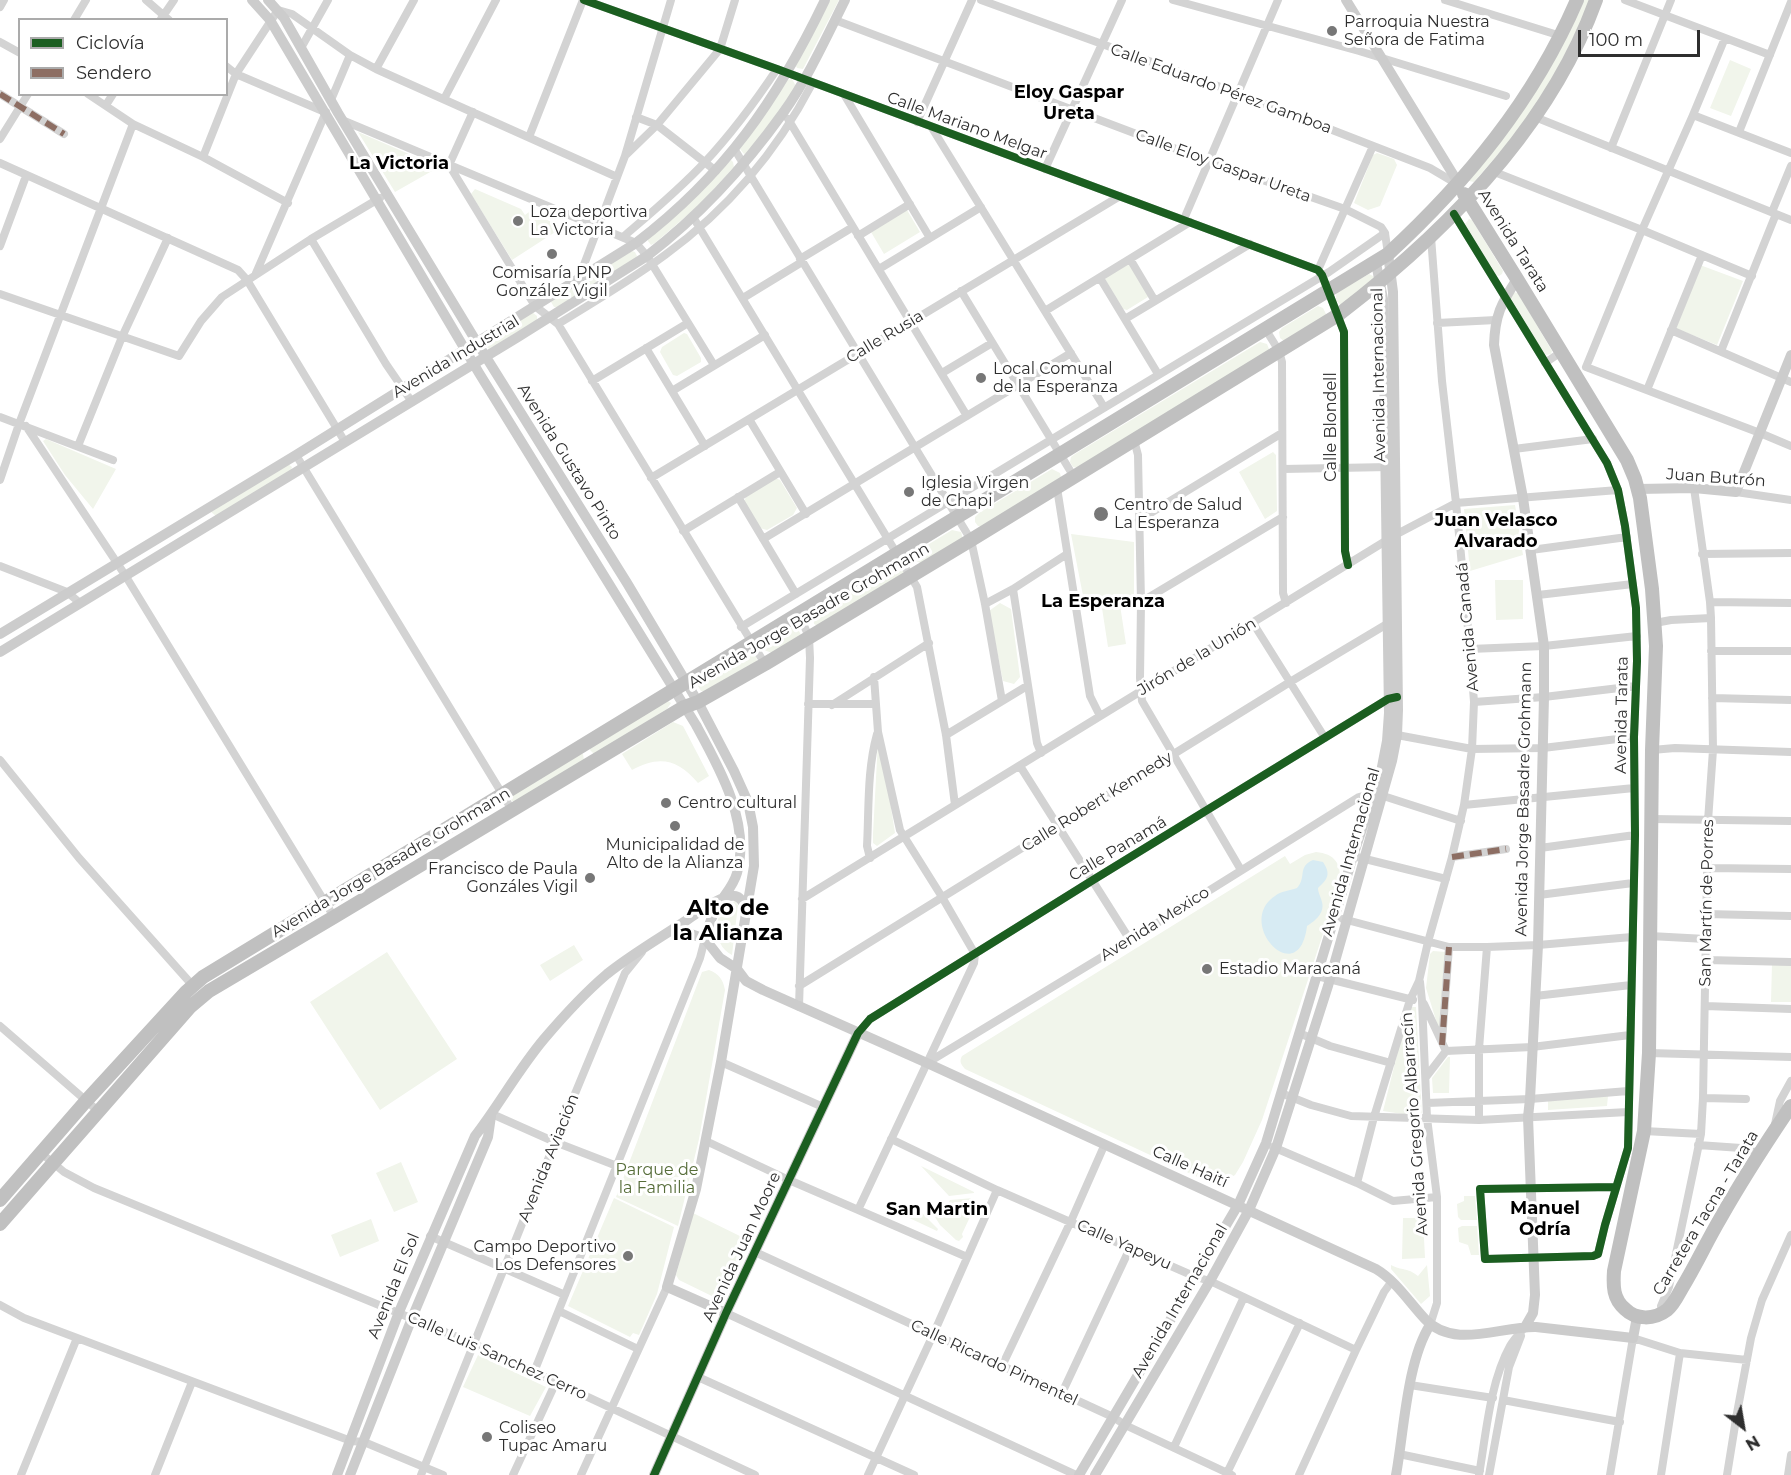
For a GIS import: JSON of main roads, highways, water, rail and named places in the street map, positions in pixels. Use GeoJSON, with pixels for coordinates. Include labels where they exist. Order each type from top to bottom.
{"type":"FeatureCollection","features":[{"type":"Feature","properties":{"kind":"highway","name":"Avenida Jorge Basadre Grohmann"},"geometry":{"type":"LineString","coordinates":[[0,1200],[86,1101],[197,991],[214,970],[1388,254],[1459,184],[1515,111],[1544,67],[1561,36],[1576,0]]}},
{"type":"Feature","properties":{"kind":"highway","name":"Avenida Jorge Basadre Grohmann"},"geometry":{"type":"LineString","coordinates":[[0,1224],[190,1007],[197,991],[334,917],[684,706],[698,702],[765,664],[1338,315],[1431,237],[1492,171],[1535,117],[1567,66],[1596,0]]}},
{"type":"Feature","properties":{"kind":"highway","name":"Avenida Tarata"},"geometry":{"type":"LineString","coordinates":[[1459,184],[1561,352],[1580,370],[1627,460],[1638,489],[1652,589],[1656,664],[1652,750],[1649,1053],[1644,1131],[1634,1148],[1613,1285],[1619,1303],[1637,1317]]}},
{"type":"Feature","properties":{"kind":"highway"},"geometry":{"type":"LineString","coordinates":[[582,746],[591,762]]}},
{"type":"Feature","properties":{"kind":"highway","name":"Carretera Tacna - Tarata"},"geometry":{"type":"LineString","coordinates":[[1637,1317],[1647,1318],[1662,1313],[1673,1303],[1697,1264],[1719,1220],[1791,1106]]}},
{"type":"Feature","properties":{"kind":"main road","name":"Avenida Gustavo Pinto"},"geometry":{"type":"LineString","coordinates":[[252,0],[270,20],[326,112],[474,364],[684,706],[716,763],[739,822],[740,847],[738,872],[732,887],[713,914],[705,939]]}},
{"type":"Feature","properties":{"kind":"main road","name":"Avenida Gustavo Pinto"},"geometry":{"type":"LineString","coordinates":[[268,0],[278,10],[476,341],[687,682],[748,802],[753,827],[754,866],[722,1062],[696,1189],[667,1287],[726,1313]]}},
{"type":"Feature","properties":{"kind":"main road","name":"Avenida Industrial"},"geometry":{"type":"LineString","coordinates":[[0,634],[296,455],[636,243],[670,216],[735,150],[762,113],[782,71],[825,0]]}},
{"type":"Feature","properties":{"kind":"main road","name":"Avenida Industrial"},"geometry":{"type":"LineString","coordinates":[[0,652],[474,364],[553,321],[650,260],[743,164],[808,82],[845,0]]}},
{"type":"Feature","properties":{"kind":"main road","name":"Avenida Tarata"},"geometry":{"type":"LineString","coordinates":[[1346,0],[1459,184]]}},
{"type":"Feature","properties":{"kind":"main road","name":"Avenida Internacional"},"geometry":{"type":"LineString","coordinates":[[1386,277],[1388,254]]}},
{"type":"Feature","properties":{"kind":"main road","name":"Avenida Internacional"},"geometry":{"type":"LineString","coordinates":[[1095,1475],[1210,1281],[1249,1210],[1271,1146],[1281,1093],[1335,917],[1392,761],[1392,623],[1386,542],[1394,292],[1376,263]]}},
{"type":"Feature","properties":{"kind":"main road","name":"Avenida Jorge Basadre Grohmann"},"geometry":{"type":"LineString","coordinates":[[1517,279],[1505,297],[1496,320],[1494,345],[1523,498],[1544,646],[1538,945],[1528,1117],[1535,1295],[1533,1313],[1525,1327]]}},
{"type":"Feature","properties":{"kind":"main road"},"geometry":{"type":"LineString","coordinates":[[1786,380],[1791,355]]}},
{"type":"Feature","properties":{"kind":"main road","name":"Juan Butrón"},"geometry":{"type":"LineString","coordinates":[[1638,489],[1694,488],[1736,492],[1760,433],[1786,380]]}},
{"type":"Feature","properties":{"kind":"main road","name":"Avenida Internacional"},"geometry":{"type":"LineString","coordinates":[[1390,466],[1397,534],[1392,623]]}},
{"type":"Feature","properties":{"kind":"main road"},"geometry":{"type":"LineString","coordinates":[[202,511],[210,524]]}},
{"type":"Feature","properties":{"kind":"main road"},"geometry":{"type":"LineString","coordinates":[[33,613],[41,627]]}},
{"type":"Feature","properties":{"kind":"main road","name":"Avenida Internacional"},"geometry":{"type":"LineString","coordinates":[[1078,1475],[1271,1146],[1293,1097],[1330,980],[1346,920],[1358,857]]}},
{"type":"Feature","properties":{"kind":"main road"},"geometry":{"type":"LineString","coordinates":[[723,898],[731,895],[740,898],[747,909]]}},
{"type":"Feature","properties":{"kind":"main road","name":"Avenida El Sol"},"geometry":{"type":"LineString","coordinates":[[337,1475],[399,1312],[475,1136],[551,1031],[603,978],[674,928],[723,898]]}},
{"type":"Feature","properties":{"kind":"main road"},"geometry":{"type":"LineString","coordinates":[[674,928],[705,939]]}},
{"type":"Feature","properties":{"kind":"main road","name":"Calle Haití"},"geometry":{"type":"LineString","coordinates":[[705,939],[720,958],[737,969],[746,981],[1376,1269],[1392,1281],[1430,1324],[1450,1334],[1464,1335],[1525,1327],[1633,1338],[1637,1317]]}},
{"type":"Feature","properties":{"kind":"main road","name":"Avenida Juan Moore"},"geometry":{"type":"LineString","coordinates":[[654,1475],[726,1313],[858,1033]]}},
{"type":"Feature","properties":{"kind":"main road","name":"Avenida El Sol"},"geometry":{"type":"LineString","coordinates":[[350,1475],[412,1318],[488,1137],[492,1114]]}},
{"type":"Feature","properties":{"kind":"main road","name":"Avenida Gregorio Albarracín"},"geometry":{"type":"LineString","coordinates":[[1396,1475],[1410,1385],[1423,1336],[1430,1324]]}},
{"type":"Feature","properties":{"kind":"place","name":"Parroquia Nuestra Señora de Fatima"},"geometry":{"type":"Point","coordinates":[1332,31]}},
{"type":"Feature","properties":{"kind":"place","name":"Loza deportiva La Victoria"},"geometry":{"type":"Point","coordinates":[518,221]}},
{"type":"Feature","properties":{"kind":"place","name":"Comisaría PNP González Vigil"},"geometry":{"type":"Point","coordinates":[552,254]}},
{"type":"Feature","properties":{"kind":"place","name":"Local Comunal de la Esperanza"},"geometry":{"type":"Point","coordinates":[981,378]}},
{"type":"Feature","properties":{"kind":"place","name":"Iglesia Virgen de Chapi"},"geometry":{"type":"Point","coordinates":[909,492]}},
{"type":"Feature","properties":{"kind":"place","name":"Centro de Salud La Esperanza"},"geometry":{"type":"Point","coordinates":[1101,514]}},
{"type":"Feature","properties":{"kind":"place","name":"Centro cultural"},"geometry":{"type":"Point","coordinates":[666,803]}},
{"type":"Feature","properties":{"kind":"place","name":"Municipalidad de Alto de la Alianza"},"geometry":{"type":"Point","coordinates":[675,826]}},
{"type":"Feature","properties":{"kind":"place","name":"Francisco de Paula Gonzáles Vigil"},"geometry":{"type":"Point","coordinates":[590,878]}},
{"type":"Feature","properties":{"kind":"place","name":"Estadio Maracaná"},"geometry":{"type":"Point","coordinates":[1207,969]}},
{"type":"Feature","properties":{"kind":"place","name":"Campo Deportivo Los Defensores"},"geometry":{"type":"Point","coordinates":[628,1256]}},
{"type":"Feature","properties":{"kind":"place","name":"Coliseo Tupac Amaru"},"geometry":{"type":"Point","coordinates":[487,1437]}},
{"type":"Feature","properties":{"kind":"district","name":"Eloy Gaspar Ureta"},"geometry":{"type":"Point","coordinates":[1069,103]}},
{"type":"Feature","properties":{"kind":"district","name":"La Victoria"},"geometry":{"type":"Point","coordinates":[399,164]}},
{"type":"Feature","properties":{"kind":"district","name":"Juan Velasco Alvarado"},"geometry":{"type":"Point","coordinates":[1496,531]}},
{"type":"Feature","properties":{"kind":"district","name":"La Esperanza"},"geometry":{"type":"Point","coordinates":[1103,602]}},
{"type":"Feature","properties":{"kind":"district","name":"Alto de la Alianza"},"geometry":{"type":"Point","coordinates":[728,922]}},
{"type":"Feature","properties":{"kind":"district","name":"San Martin"},"geometry":{"type":"Point","coordinates":[937,1210]}},
{"type":"Feature","properties":{"kind":"district","name":"Manuel Odría"},"geometry":{"type":"Point","coordinates":[1545,1219]}},
{"type":"Feature","properties":{"kind":"park label","name":"Parque de la Familia"},"geometry":{"type":"Point","coordinates":[657,1179]}}]}
